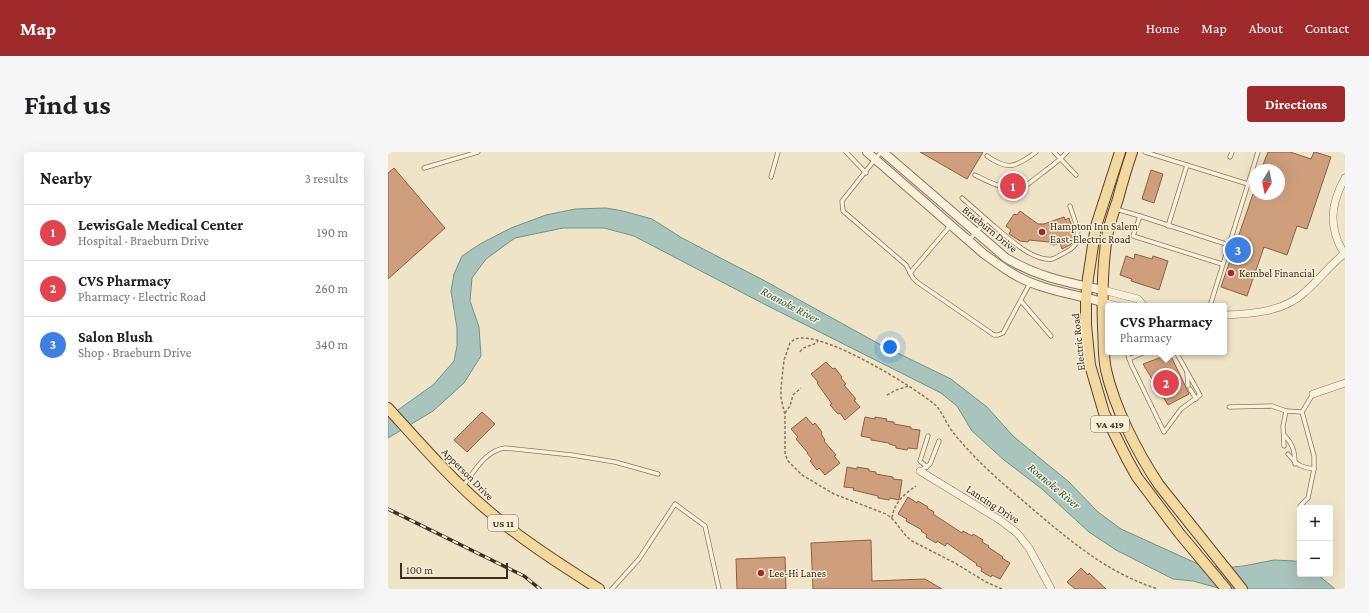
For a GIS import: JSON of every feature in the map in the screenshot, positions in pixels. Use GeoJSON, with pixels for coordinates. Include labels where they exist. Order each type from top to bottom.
{"type":"FeatureCollection","features":[{"type":"Feature","properties":{"kind":"main road","name":"Electric Road"},"geometry":{"type":"LineString","coordinates":[[1120,152],[1096,226],[1087,286],[1086,325],[1090,365],[1104,413],[1137,477],[1180,534],[1226,589]]}},
{"type":"Feature","properties":{"kind":"main road","name":"VA 419"},"geometry":{"type":"LineString","coordinates":[[1105,354],[1102,302],[1107,236],[1132,152]]}},
{"type":"Feature","properties":{"kind":"main road"},"geometry":{"type":"LineString","coordinates":[[1103,325],[1105,321]]}},
{"type":"Feature","properties":{"kind":"main road","name":"VA 419"},"geometry":{"type":"LineString","coordinates":[[1105,355],[1106,369],[1121,414],[1150,471],[1159,486],[1242,589]]}},
{"type":"Feature","properties":{"kind":"main road","name":"Apperson Drive"},"geometry":{"type":"LineString","coordinates":[[388,408],[462,487],[486,509],[540,550],[599,589]]}},
{"type":"Feature","properties":{"kind":"street","name":"Braeburn Drive"},"geometry":{"type":"LineString","coordinates":[[867,152],[969,240],[1016,276],[1030,282],[1106,303]]}},
{"type":"Feature","properties":{"kind":"street","name":"Braeburn Drive"},"geometry":{"type":"LineString","coordinates":[[882,152],[1006,258],[1020,266],[1047,277],[1103,290],[1138,300],[1141,303]]}},
{"type":"Feature","properties":{"kind":"street"},"geometry":{"type":"LineString","coordinates":[[1227,315],[1269,311],[1295,300],[1305,293],[1334,262],[1345,254],[1337,241],[1333,218],[1335,200],[1345,178]]}},
{"type":"Feature","properties":{"kind":"street"},"geometry":{"type":"LineString","coordinates":[[934,210],[941,203]]}},
{"type":"Feature","properties":{"kind":"street"},"geometry":{"type":"LineString","coordinates":[[1001,266],[1006,258]]}},
{"type":"Feature","properties":{"kind":"street"},"geometry":{"type":"LineString","coordinates":[[1313,394],[1345,383]]}},
{"type":"Feature","properties":{"kind":"street","name":"Lancing Drive"},"geometry":{"type":"LineString","coordinates":[[924,469],[1017,533],[1029,548],[1051,589]]}},
{"type":"Feature","properties":{"kind":"lane"},"geometry":{"type":"LineString","coordinates":[[424,168],[478,152]]}},
{"type":"Feature","properties":{"kind":"lane"},"geometry":{"type":"LineString","coordinates":[[771,177],[778,152]]}},
{"type":"Feature","properties":{"kind":"lane"},"geometry":{"type":"LineString","coordinates":[[846,152],[866,173]]}},
{"type":"Feature","properties":{"kind":"lane"},"geometry":{"type":"LineString","coordinates":[[882,152],[842,201],[843,211],[906,266],[917,282],[994,335],[998,335],[1003,332],[1030,282]]}},
{"type":"Feature","properties":{"kind":"lane"},"geometry":{"type":"LineString","coordinates":[[987,156],[999,164],[1011,166],[1023,162],[1036,152]]}},
{"type":"Feature","properties":{"kind":"lane"},"geometry":{"type":"LineString","coordinates":[[1054,152],[1076,175]]}},
{"type":"Feature","properties":{"kind":"lane"},"geometry":{"type":"LineString","coordinates":[[975,175],[992,184],[1016,188],[1027,184],[1067,152]]}},
{"type":"Feature","properties":{"kind":"lane"},"geometry":{"type":"LineString","coordinates":[[1144,152],[1158,154],[1248,184]]}},
{"type":"Feature","properties":{"kind":"lane"},"geometry":{"type":"LineString","coordinates":[[1230,157],[1232,152]]}},
{"type":"Feature","properties":{"kind":"lane"},"geometry":{"type":"LineString","coordinates":[[1211,303],[1258,152]]}},
{"type":"Feature","properties":{"kind":"lane"},"geometry":{"type":"LineString","coordinates":[[1168,226],[1188,165]]}},
{"type":"Feature","properties":{"kind":"lane"},"geometry":{"type":"LineString","coordinates":[[962,198],[1024,251],[1038,257],[1052,259],[1072,249],[1076,245],[1079,233],[1070,206]]}},
{"type":"Feature","properties":{"kind":"lane"},"geometry":{"type":"LineString","coordinates":[[1115,208],[1228,245]]}},
{"type":"Feature","properties":{"kind":"lane"},"geometry":{"type":"LineString","coordinates":[[1140,216],[1133,236],[1222,264]]}},
{"type":"Feature","properties":{"kind":"lane"},"geometry":{"type":"LineString","coordinates":[[969,240],[987,220]]}},
{"type":"Feature","properties":{"kind":"lane"},"geometry":{"type":"LineString","coordinates":[[910,273],[951,225]]}},
{"type":"Feature","properties":{"kind":"lane"},"geometry":{"type":"LineString","coordinates":[[1021,301],[1051,336]]}},
{"type":"Feature","properties":{"kind":"lane"},"geometry":{"type":"LineString","coordinates":[[1128,355],[1164,432],[1181,409],[1200,395],[1178,355]]}},
{"type":"Feature","properties":{"kind":"lane"},"geometry":{"type":"LineString","coordinates":[[1129,359],[1138,355]]}},
{"type":"Feature","properties":{"kind":"lane"},"geometry":{"type":"LineString","coordinates":[[1186,370],[1189,387],[1196,399]]}},
{"type":"Feature","properties":{"kind":"lane"},"geometry":{"type":"LineString","coordinates":[[1301,505],[1308,498],[1314,469],[1314,456],[1302,412],[1313,394]]}},
{"type":"Feature","properties":{"kind":"lane"},"geometry":{"type":"LineString","coordinates":[[1229,407],[1272,406],[1286,411],[1302,412]]}},
{"type":"Feature","properties":{"kind":"lane"},"geometry":{"type":"LineString","coordinates":[[1284,446],[1283,426],[1286,411]]}},
{"type":"Feature","properties":{"kind":"lane"},"geometry":{"type":"LineString","coordinates":[[1284,435],[1290,441],[1295,452],[1295,464]]}},
{"type":"Feature","properties":{"kind":"lane"},"geometry":{"type":"LineString","coordinates":[[928,436],[920,461],[924,469],[930,464],[939,441]]}},
{"type":"Feature","properties":{"kind":"lane"},"geometry":{"type":"LineString","coordinates":[[462,487],[489,454],[505,448],[601,459],[658,474]]}},
{"type":"Feature","properties":{"kind":"lane"},"geometry":{"type":"LineString","coordinates":[[1288,454],[1295,464],[1303,468],[1314,469]]}},
{"type":"Feature","properties":{"kind":"lane"},"geometry":{"type":"LineString","coordinates":[[612,589],[639,559],[675,504],[705,526],[719,589]]}},
{"type":"Feature","properties":{"kind":"path"},"geometry":{"type":"LineString","coordinates":[[800,352],[804,348],[818,341]]}},
{"type":"Feature","properties":{"kind":"path"},"geometry":{"type":"LineString","coordinates":[[887,395],[896,390],[909,386]]}},
{"type":"Feature","properties":{"kind":"path"},"geometry":{"type":"LineString","coordinates":[[785,415],[793,395],[801,388]]}},
{"type":"Feature","properties":{"kind":"path"},"geometry":{"type":"LineString","coordinates":[[892,518],[899,501],[906,492],[916,486]]}},
{"type":"Feature","properties":{"kind":"water","name":"Roanoke River"},"geometry":{"type":"Polygon","coordinates":[[[606,208],[652,219],[682,238],[765,281],[881,345],[951,379],[987,407],[1013,436],[1069,482],[1098,512],[1121,529],[1198,564],[1224,568],[1274,560],[1295,561],[1297,562],[1297,577],[1321,577],[1335,589],[1222,589],[1193,581],[1173,579],[1116,550],[1089,532],[1042,489],[1004,460],[972,431],[957,406],[941,393],[764,304],[634,236],[604,228],[563,228],[515,238],[486,259],[472,278],[470,301],[479,327],[481,356],[464,383],[433,411],[388,438],[388,417],[433,385],[454,361],[457,346],[457,328],[451,291],[454,274],[462,256],[480,244],[511,228],[546,215],[575,209],[606,208]]]}},
{"type":"Feature","properties":{"kind":"building"},"geometry":{"type":"Polygon","coordinates":[[[920,152],[983,152],[967,179],[920,152]]]}},
{"type":"Feature","properties":{"kind":"building"},"geometry":{"type":"Polygon","coordinates":[[[1268,152],[1290,152],[1311,159],[1315,152],[1331,157],[1307,229],[1297,226],[1287,255],[1264,247],[1247,296],[1221,287],[1251,200],[1285,200],[1285,164],[1263,164],[1268,152]]]}},
{"type":"Feature","properties":{"kind":"building"},"geometry":{"type":"Polygon","coordinates":[[[394,168],[445,228],[388,279],[388,173],[394,168]]]}},
{"type":"Feature","properties":{"kind":"building"},"geometry":{"type":"Polygon","coordinates":[[[1151,170],[1163,174],[1154,203],[1142,199],[1151,170]]]}},
{"type":"Feature","properties":{"kind":"building","name":"Hampton Inn Salem East-Electric Road"},"geometry":{"type":"Polygon","coordinates":[[[1020,211],[1038,224],[1044,224],[1064,217],[1065,220],[1069,218],[1074,232],[1074,239],[1072,239],[1073,242],[1062,249],[1060,243],[1054,245],[1050,244],[1049,242],[1029,240],[1028,242],[1020,241],[1009,234],[1011,230],[1006,226],[1014,214],[1017,215],[1020,211]]]}},
{"type":"Feature","properties":{"kind":"building"},"geometry":{"type":"Polygon","coordinates":[[[1135,254],[1152,259],[1153,256],[1168,261],[1159,290],[1131,281],[1132,279],[1120,275],[1126,256],[1134,259],[1135,254]]]}},
{"type":"Feature","properties":{"kind":"building"},"geometry":{"type":"Polygon","coordinates":[[[1170,355],[1189,394],[1168,405],[1143,364],[1170,355]]]}},
{"type":"Feature","properties":{"kind":"building"},"geometry":{"type":"Polygon","coordinates":[[[826,362],[833,369],[835,368],[842,377],[841,378],[846,384],[844,385],[856,399],[854,400],[860,407],[845,420],[840,413],[838,414],[830,405],[832,404],[811,374],[826,362]]]}},
{"type":"Feature","properties":{"kind":"building"},"geometry":{"type":"Polygon","coordinates":[[[482,412],[495,424],[467,452],[454,440],[482,412]]]}},
{"type":"Feature","properties":{"kind":"building"},"geometry":{"type":"Polygon","coordinates":[[[806,417],[813,425],[815,423],[822,432],[821,434],[825,440],[824,441],[836,455],[834,456],[840,463],[825,475],[819,468],[817,470],[810,461],[812,459],[796,439],[798,437],[791,429],[806,417]]]}},
{"type":"Feature","properties":{"kind":"building"},"geometry":{"type":"Polygon","coordinates":[[[865,417],[887,419],[886,421],[894,422],[894,424],[920,430],[917,449],[908,448],[907,450],[896,448],[896,446],[889,443],[871,440],[871,438],[861,436],[865,417]]]}},
{"type":"Feature","properties":{"kind":"building"},"geometry":{"type":"Polygon","coordinates":[[[847,467],[869,469],[869,471],[876,472],[876,474],[902,480],[899,500],[878,498],[878,496],[853,490],[854,488],[844,487],[847,467]]]}},
{"type":"Feature","properties":{"kind":"building"},"geometry":{"type":"Polygon","coordinates":[[[908,497],[917,503],[918,501],[928,507],[927,508],[934,512],[933,514],[962,533],[963,531],[972,536],[973,534],[983,540],[982,542],[1010,563],[1000,579],[992,575],[991,577],[981,571],[982,568],[947,543],[945,546],[926,537],[927,535],[921,531],[922,530],[906,521],[907,519],[898,514],[908,497]]]}},
{"type":"Feature","properties":{"kind":"building"},"geometry":{"type":"Polygon","coordinates":[[[871,540],[872,581],[925,579],[942,589],[813,589],[811,543],[871,540]]]}},
{"type":"Feature","properties":{"kind":"building","name":"Lee-Hi Lanes"},"geometry":{"type":"Polygon","coordinates":[[[785,557],[786,589],[737,589],[736,559],[785,557]]]}},
{"type":"Feature","properties":{"kind":"building"},"geometry":{"type":"Polygon","coordinates":[[[1081,568],[1088,575],[1089,573],[1106,589],[1075,589],[1067,582],[1081,568]]]}},
{"type":"Feature","properties":{"kind":"railway"},"geometry":{"type":"LineString","coordinates":[[388,509],[524,576],[540,589]]}},
{"type":"Feature","properties":{"kind":"place","name":"LewisGale Medical Center"},"geometry":{"type":"Point","coordinates":[1013,186]}},
{"type":"Feature","properties":{"kind":"place","name":"Hampton Inn Salem East-Electric Road"},"geometry":{"type":"Point","coordinates":[1042,232]}},
{"type":"Feature","properties":{"kind":"place","name":"Salon Blush"},"geometry":{"type":"Point","coordinates":[1238,250]}},
{"type":"Feature","properties":{"kind":"place","name":"Kembel Financial"},"geometry":{"type":"Point","coordinates":[1231,273]}},
{"type":"Feature","properties":{"kind":"place","name":"CVS Pharmacy"},"geometry":{"type":"Point","coordinates":[1166,383]}},
{"type":"Feature","properties":{"kind":"place","name":"Lee-Hi Lanes"},"geometry":{"type":"Point","coordinates":[761,573]}}]}
